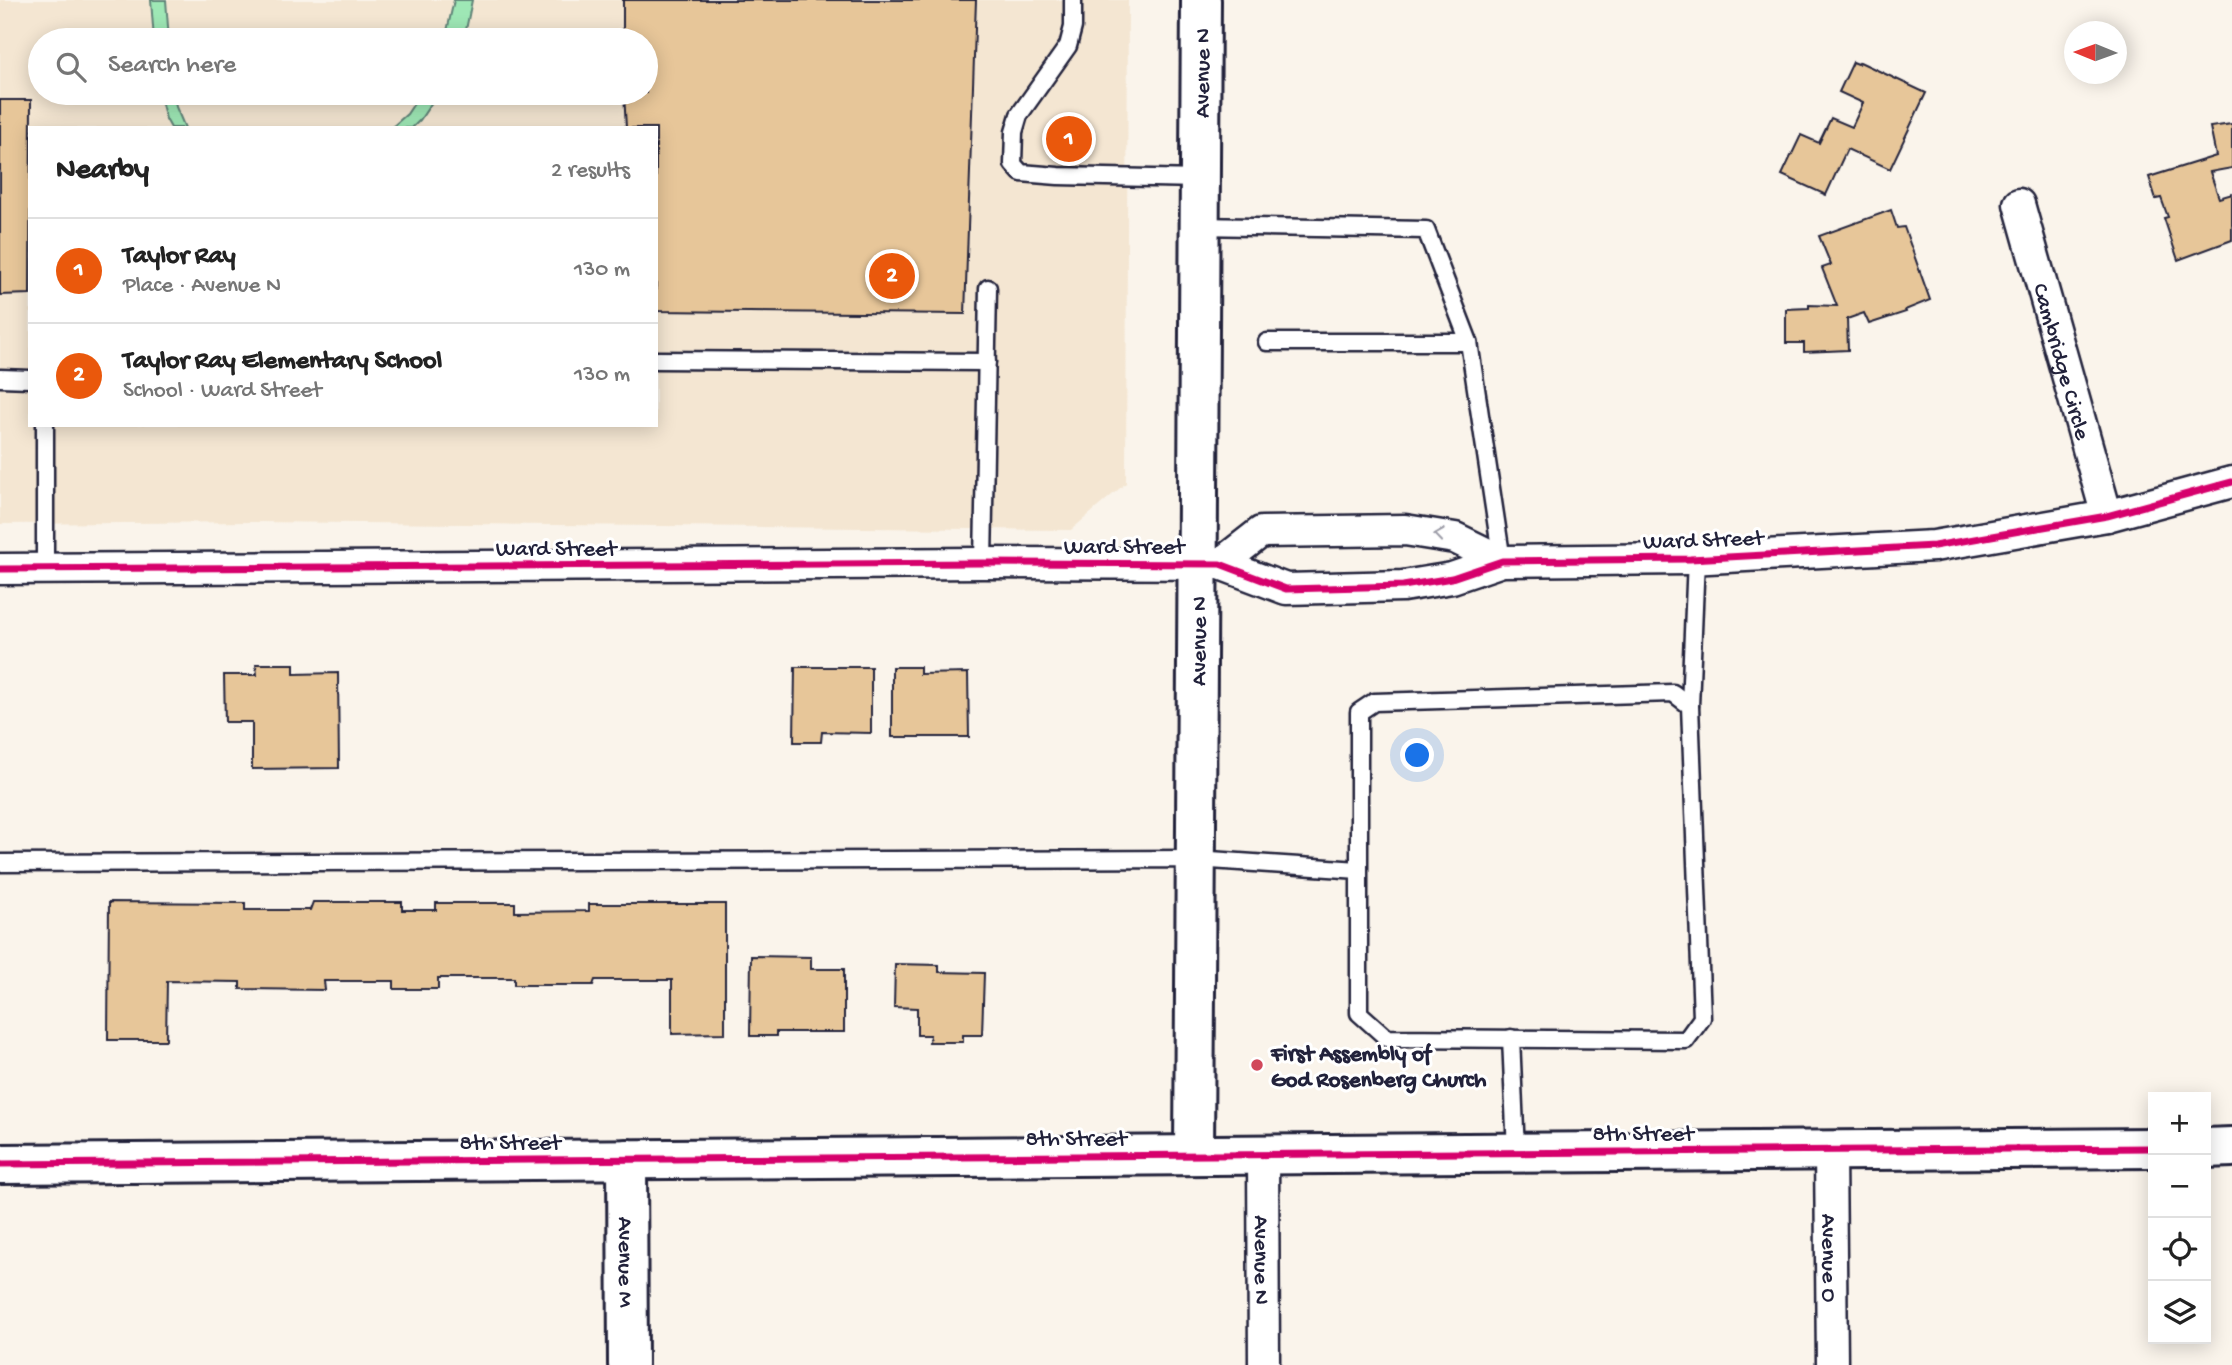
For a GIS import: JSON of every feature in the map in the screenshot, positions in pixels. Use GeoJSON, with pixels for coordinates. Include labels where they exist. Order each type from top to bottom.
{"type":"FeatureCollection","features":[{"type":"Feature","properties":{"kind":"street","name":"Avenue N"},"geometry":{"type":"LineString","coordinates":[[1194,1155],[1196,859],[1209,565],[1199,226],[1201,0]]}},
{"type":"Feature","properties":{"kind":"street","name":"Cambridge Circle"},"geometry":{"type":"LineString","coordinates":[[2020,204],[2107,516]]}},
{"type":"Feature","properties":{"kind":"street","name":"Ward Street"},"geometry":{"type":"LineString","coordinates":[[0,569],[1209,565],[1286,589],[1403,586],[1452,578],[1502,561],[1696,558],[1934,545],[2107,516],[2232,482]]}},
{"type":"Feature","properties":{"kind":"street","name":"Ward Street"},"geometry":{"type":"LineString","coordinates":[[1209,565],[1261,532],[1300,531],[1405,530],[1455,538],[1502,561]]}},
{"type":"Feature","properties":{"kind":"street"},"geometry":{"type":"LineString","coordinates":[[2211,1148],[2232,1147]]}},
{"type":"Feature","properties":{"kind":"street","name":"8th Street"},"geometry":{"type":"LineString","coordinates":[[0,1164],[2148,1148]]}},
{"type":"Feature","properties":{"kind":"street","name":"Avenue O"},"geometry":{"type":"LineString","coordinates":[[1830,1150],[1832,1365]]}},
{"type":"Feature","properties":{"kind":"street","name":"Avenue N"},"geometry":{"type":"LineString","coordinates":[[1263,1155],[1264,1365]]}},
{"type":"Feature","properties":{"kind":"street","name":"Avenue M"},"geometry":{"type":"LineString","coordinates":[[627,1159],[628,1365]]}},
{"type":"Feature","properties":{"kind":"lane"},"geometry":{"type":"LineString","coordinates":[[1073,0],[1073,27],[1068,46],[1019,115],[1014,132],[1013,164],[1021,173],[1058,177],[1200,179]]}},
{"type":"Feature","properties":{"kind":"lane"},"geometry":{"type":"LineString","coordinates":[[1199,226],[1426,230],[1469,342],[1502,561]]}},
{"type":"Feature","properties":{"kind":"lane"},"geometry":{"type":"LineString","coordinates":[[983,564],[988,288]]}},
{"type":"Feature","properties":{"kind":"lane"},"geometry":{"type":"LineString","coordinates":[[1267,342],[1469,342]]}},
{"type":"Feature","properties":{"kind":"lane"},"geometry":{"type":"LineString","coordinates":[[658,360],[987,362]]}},
{"type":"Feature","properties":{"kind":"lane"},"geometry":{"type":"LineString","coordinates":[[0,378],[28,379]]}},
{"type":"Feature","properties":{"kind":"lane"},"geometry":{"type":"LineString","coordinates":[[45,427],[46,569]]}},
{"type":"Feature","properties":{"kind":"lane"},"geometry":{"type":"LineString","coordinates":[[1690,706],[1673,693],[1374,702],[1359,712],[1359,1013],[1387,1038],[1686,1040],[1702,1018],[1690,706],[1696,558]]}},
{"type":"Feature","properties":{"kind":"lane"},"geometry":{"type":"LineString","coordinates":[[0,863],[1196,859],[1359,870]]}},
{"type":"Feature","properties":{"kind":"lane"},"geometry":{"type":"LineString","coordinates":[[1511,1038],[1516,1152]]}},
{"type":"Feature","properties":{"kind":"shaded area"},"geometry":{"type":"Polygon","coordinates":[[[0,0],[1128,0],[1126,483],[1071,530],[253,522],[0,524],[0,0]]]}},
{"type":"Feature","properties":{"kind":"green space"},"geometry":{"type":"Polygon","coordinates":[[[151,0],[166,0],[168,28],[153,28],[151,0]]]}},
{"type":"Feature","properties":{"kind":"green space"},"geometry":{"type":"Polygon","coordinates":[[[454,0],[472,0],[466,28],[448,28],[454,0]]]}},
{"type":"Feature","properties":{"kind":"green space"},"geometry":{"type":"Polygon","coordinates":[[[162,105],[176,105],[184,126],[170,126],[162,105]]]}},
{"type":"Feature","properties":{"kind":"green space"},"geometry":{"type":"Polygon","coordinates":[[[413,105],[430,105],[414,126],[393,126],[413,105]]]}},
{"type":"Feature","properties":{"kind":"building"},"geometry":{"type":"Polygon","coordinates":[[[623,0],[976,0],[965,314],[658,311],[658,126],[626,126],[625,105],[658,105],[658,28],[623,28],[623,0]]]}},
{"type":"Feature","properties":{"kind":"building"},"geometry":{"type":"Polygon","coordinates":[[[1853,62],[1860,62],[1926,93],[1890,169],[1847,149],[1826,195],[1782,175],[1801,135],[1819,143],[1831,118],[1852,127],[1863,103],[1839,92],[1853,62]]]}},
{"type":"Feature","properties":{"kind":"building"},"geometry":{"type":"Polygon","coordinates":[[[0,100],[28,100],[28,105],[31,105],[31,126],[28,126],[28,294],[0,295],[0,100]]]}},
{"type":"Feature","properties":{"kind":"building"},"geometry":{"type":"Polygon","coordinates":[[[2232,124],[2232,168],[2210,172],[2219,198],[2232,194],[2232,240],[2178,260],[2164,218],[2168,217],[2161,198],[2156,199],[2149,177],[2216,156],[2210,127],[2232,124]]]}},
{"type":"Feature","properties":{"kind":"building"},"geometry":{"type":"Polygon","coordinates":[[[1891,210],[1897,228],[1904,227],[1930,300],[1905,310],[1906,312],[1869,324],[1864,313],[1847,319],[1848,350],[1804,352],[1804,343],[1786,343],[1786,309],[1809,308],[1809,305],[1837,306],[1822,268],[1831,265],[1819,236],[1891,210]]]}},
{"type":"Feature","properties":{"kind":"building"},"geometry":{"type":"Polygon","coordinates":[[[256,664],[294,664],[294,674],[338,673],[339,768],[252,769],[252,722],[225,722],[224,675],[257,675],[256,664]]]}},
{"type":"Feature","properties":{"kind":"building"},"geometry":{"type":"Polygon","coordinates":[[[795,667],[871,667],[871,733],[822,732],[821,742],[794,742],[795,667]]]}},
{"type":"Feature","properties":{"kind":"building"},"geometry":{"type":"Polygon","coordinates":[[[892,667],[920,667],[920,674],[968,673],[969,737],[892,737],[892,667]]]}},
{"type":"Feature","properties":{"kind":"building"},"geometry":{"type":"Polygon","coordinates":[[[109,902],[245,903],[245,910],[310,910],[313,902],[402,902],[402,910],[436,910],[436,903],[515,903],[515,912],[589,911],[589,904],[725,904],[725,1033],[672,1034],[672,980],[595,980],[593,985],[514,985],[514,978],[438,978],[438,989],[394,989],[394,981],[324,981],[325,990],[240,989],[240,982],[167,981],[166,1040],[108,1040],[109,902]]]}},
{"type":"Feature","properties":{"kind":"building"},"geometry":{"type":"Polygon","coordinates":[[[751,956],[811,957],[811,969],[844,969],[844,1032],[776,1032],[776,1036],[750,1036],[751,956]]]}},
{"type":"Feature","properties":{"kind":"building"},"geometry":{"type":"Polygon","coordinates":[[[895,964],[939,965],[939,972],[984,973],[982,1035],[963,1035],[963,1042],[929,1042],[930,1035],[917,1035],[917,1008],[894,1007],[895,964]]]}},
{"type":"Feature","properties":{"kind":"cycle path"},"geometry":{"type":"LineString","coordinates":[[0,569],[1220,564],[1286,589],[1403,586],[1452,578],[1502,561],[1690,559],[1934,546],[2107,516],[2232,482]]}},
{"type":"Feature","properties":{"kind":"cycle path"},"geometry":{"type":"LineString","coordinates":[[0,1164],[2148,1148]]}},
{"type":"Feature","properties":{"kind":"place","name":"Taylor Ray"},"geometry":{"type":"Point","coordinates":[1069,139]}},
{"type":"Feature","properties":{"kind":"place","name":"Taylor Ray Elementary School"},"geometry":{"type":"Point","coordinates":[892,276]}},
{"type":"Feature","properties":{"kind":"place","name":"First Assembly of God Rosenberg Church"},"geometry":{"type":"Point","coordinates":[1257,1065]}}]}
